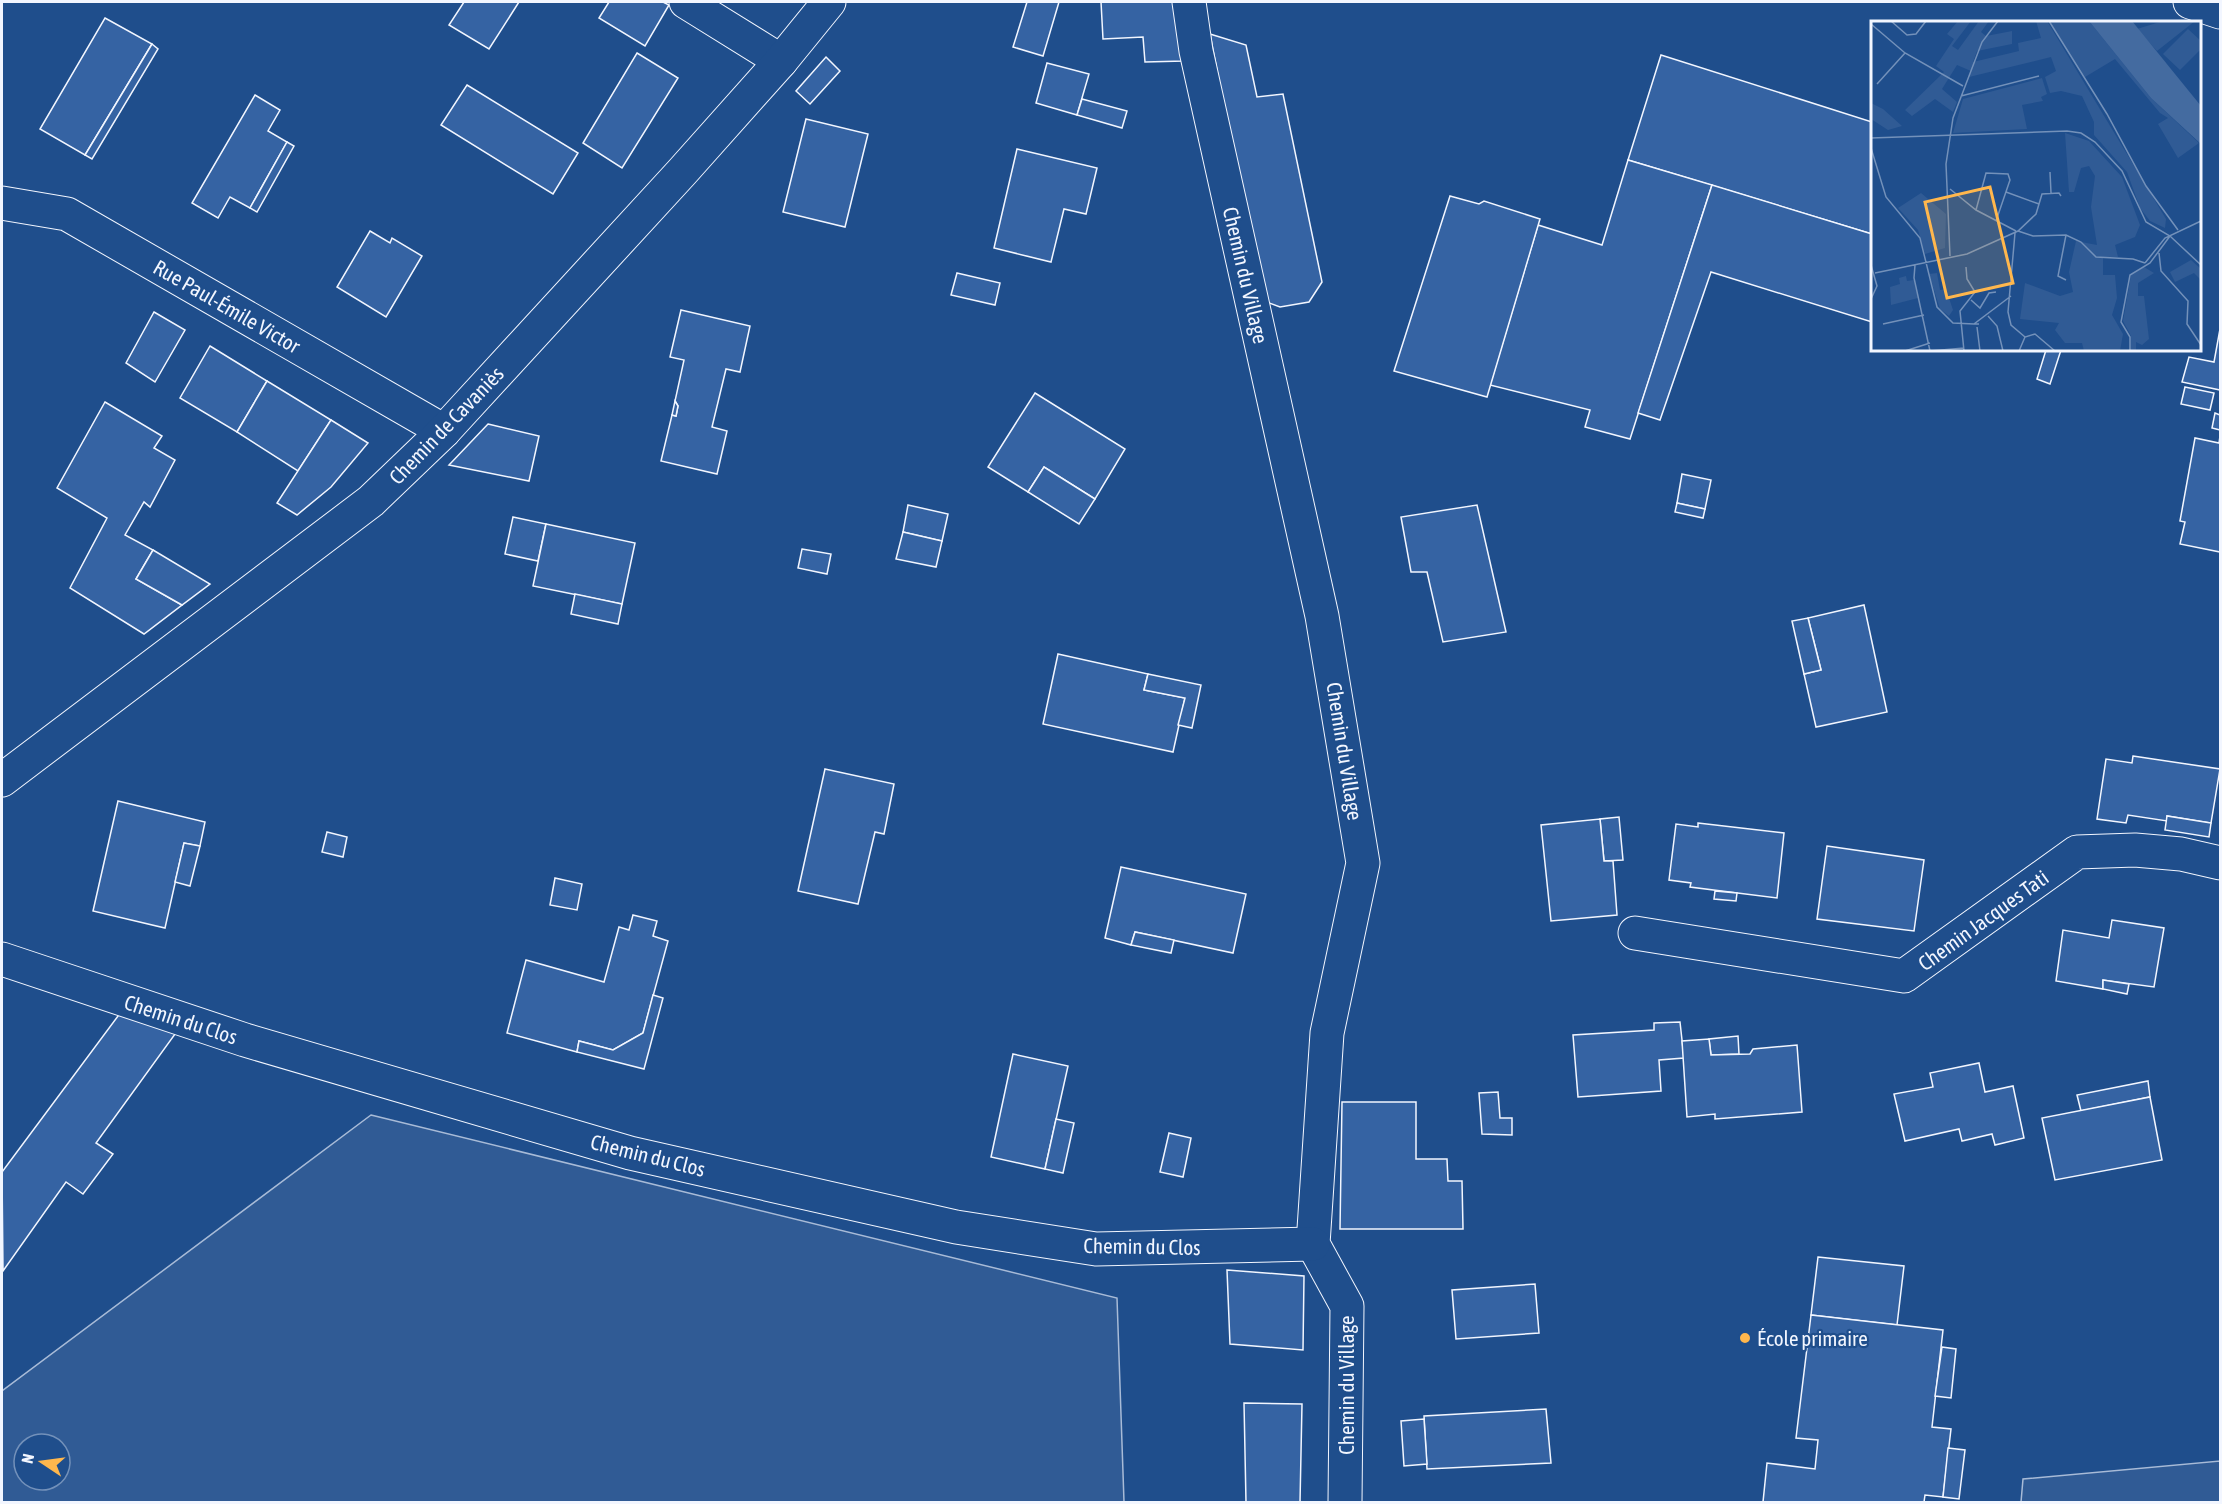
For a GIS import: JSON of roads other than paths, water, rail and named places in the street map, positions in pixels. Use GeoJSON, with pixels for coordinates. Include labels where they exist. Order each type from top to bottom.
{"type":"FeatureCollection","features":[{"type":"Feature","properties":{"kind":"street"},"geometry":{"type":"LineString","coordinates":[[686,2],[781,61]]}},
{"type":"Feature","properties":{"kind":"street","name":"Chemin de Cavaniès"},"geometry":{"type":"LineString","coordinates":[[2,780],[370,501],[444,431],[781,61],[829,2]]}},
{"type":"Feature","properties":{"kind":"street","name":"Chemin du Village"},"geometry":{"type":"LineString","coordinates":[[1189,2],[1196,51],[1322,616],[1363,862],[1327,1033],[1313,1244],[1347,1305],[1345,1503]]}},
{"type":"Feature","properties":{"kind":"street"},"geometry":{"type":"LineString","coordinates":[[2190,2],[2220,12]]}},
{"type":"Feature","properties":{"kind":"street","name":"Rue Paul-Émile Victor"},"geometry":{"type":"LineString","coordinates":[[2,203],[67,214],[444,431]]}},
{"type":"Feature","properties":{"kind":"street","name":"Chemin Jacques Tati"},"geometry":{"type":"LineString","coordinates":[[1635,933],[1904,976],[2077,852],[2135,849],[2181,854],[2220,863]]}},
{"type":"Feature","properties":{"kind":"street","name":"Chemin du Clos"},"geometry":{"type":"LineString","coordinates":[[2,959],[245,1040],[630,1153],[945,1225],[1096,1249],[1313,1244]]}},
{"type":"Feature","properties":{"kind":"place","name":"École primaire"},"geometry":{"type":"Point","coordinates":[1745,1338]}}]}
